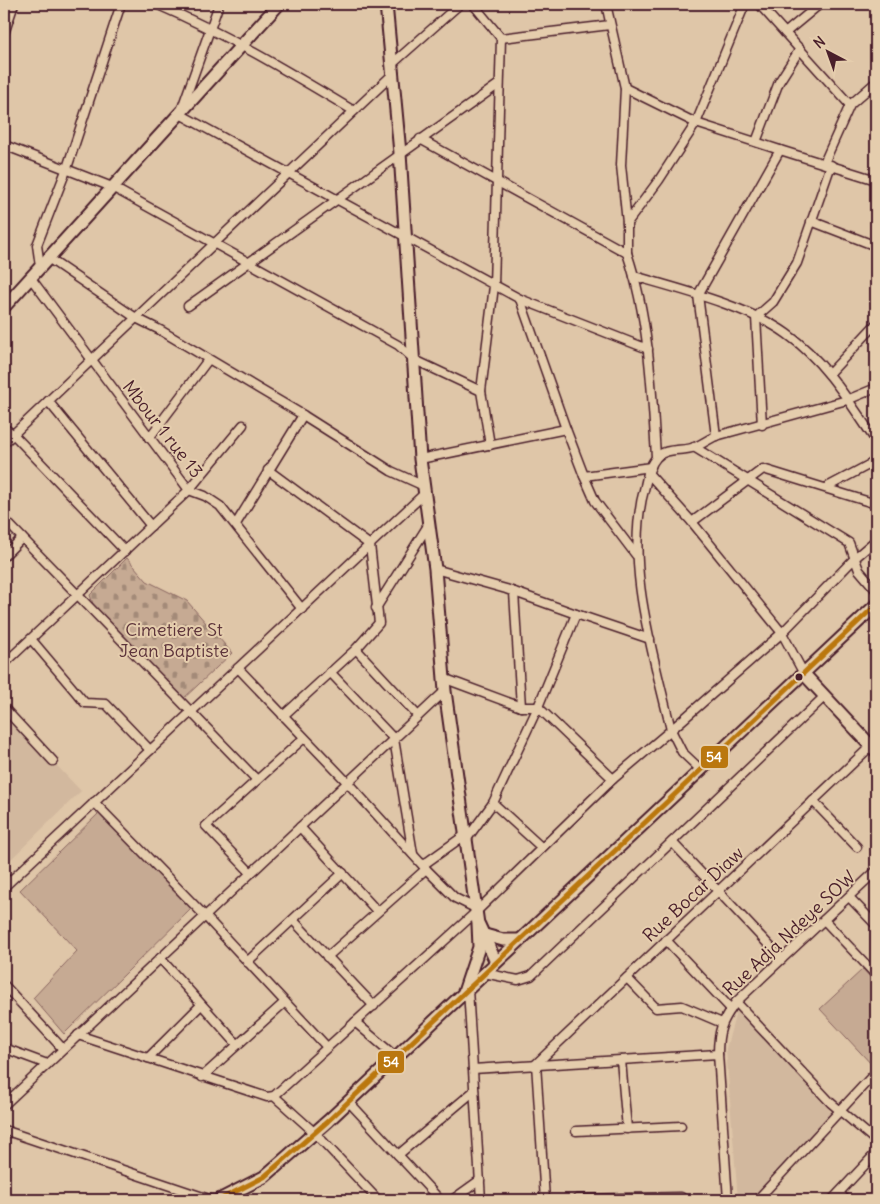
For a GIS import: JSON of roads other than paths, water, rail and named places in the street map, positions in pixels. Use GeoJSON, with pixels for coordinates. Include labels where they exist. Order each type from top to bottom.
{"type":"FeatureCollection","features":[{"type":"Feature","properties":{"kind":"street"},"geometry":{"type":"LineString","coordinates":[[4,34],[14,4]]}},
{"type":"Feature","properties":{"kind":"street"},"geometry":{"type":"LineString","coordinates":[[121,4],[67,168],[38,245],[44,262],[303,415],[375,462],[424,490]]}},
{"type":"Feature","properties":{"kind":"street"},"geometry":{"type":"LineString","coordinates":[[156,4],[210,27],[244,45],[354,111]]}},
{"type":"Feature","properties":{"kind":"street"},"geometry":{"type":"LineString","coordinates":[[180,111],[219,4]]}},
{"type":"Feature","properties":{"kind":"street"},"geometry":{"type":"LineString","coordinates":[[4,307],[180,111],[244,45],[279,4]]}},
{"type":"Feature","properties":{"kind":"street"},"geometry":{"type":"LineString","coordinates":[[386,4],[400,153],[420,459],[435,569],[445,691],[479,947],[466,990],[481,1200]]}},
{"type":"Feature","properties":{"kind":"street"},"geometry":{"type":"LineString","coordinates":[[4,443],[354,111],[392,70],[460,4]]}},
{"type":"Feature","properties":{"kind":"street"},"geometry":{"type":"LineString","coordinates":[[473,4],[501,38],[494,286],[481,390],[490,445]]}},
{"type":"Feature","properties":{"kind":"street"},"geometry":{"type":"LineString","coordinates":[[606,4],[625,88],[621,166],[627,223],[627,253],[634,276],[648,349],[656,458],[650,470],[636,531],[636,555],[650,639],[671,730],[682,752],[701,770]]}},
{"type":"Feature","properties":{"kind":"street"},"geometry":{"type":"LineString","coordinates":[[627,223],[659,180],[696,122],[745,4]]}},
{"type":"Feature","properties":{"kind":"street"},"geometry":{"type":"LineString","coordinates":[[759,4],[850,105]]}},
{"type":"Feature","properties":{"kind":"street"},"geometry":{"type":"LineString","coordinates":[[785,33],[820,4]]}},
{"type":"Feature","properties":{"kind":"street"},"geometry":{"type":"LineString","coordinates":[[501,38],[610,25]]}},
{"type":"Feature","properties":{"kind":"street"},"geometry":{"type":"LineString","coordinates":[[756,142],[779,82],[800,49]]}},
{"type":"Feature","properties":{"kind":"street"},"geometry":{"type":"LineString","coordinates":[[756,317],[773,302],[797,263],[806,241],[828,164],[850,105],[876,82]]}},
{"type":"Feature","properties":{"kind":"street"},"geometry":{"type":"LineString","coordinates":[[188,306],[499,84]]}},
{"type":"Feature","properties":{"kind":"street"},"geometry":{"type":"LineString","coordinates":[[625,88],[696,122],[876,180]]}},
{"type":"Feature","properties":{"kind":"street"},"geometry":{"type":"LineString","coordinates":[[180,111],[494,286],[520,299],[648,349]]}},
{"type":"Feature","properties":{"kind":"street"},"geometry":{"type":"LineString","coordinates":[[420,139],[627,253]]}},
{"type":"Feature","properties":{"kind":"street"},"geometry":{"type":"LineString","coordinates":[[4,145],[67,168],[112,188],[247,264],[398,345],[415,360],[481,390]]}},
{"type":"Feature","properties":{"kind":"street"},"geometry":{"type":"LineString","coordinates":[[716,436],[698,295],[780,150]]}},
{"type":"Feature","properties":{"kind":"street"},"geometry":{"type":"LineString","coordinates":[[811,221],[876,246]]}},
{"type":"Feature","properties":{"kind":"street"},"geometry":{"type":"LineString","coordinates":[[634,276],[698,295],[756,317],[786,333],[829,374],[876,441]]}},
{"type":"Feature","properties":{"kind":"street","name":"Mbour 1 rue 13"},"geometry":{"type":"LineString","coordinates":[[30,277],[189,490],[205,496],[220,506],[302,609]]}},
{"type":"Feature","properties":{"kind":"street"},"geometry":{"type":"LineString","coordinates":[[520,299],[566,429],[595,501],[636,555]]}},
{"type":"Feature","properties":{"kind":"street"},"geometry":{"type":"LineString","coordinates":[[756,317],[762,424]]}},
{"type":"Feature","properties":{"kind":"street"},"geometry":{"type":"LineString","coordinates":[[829,374],[876,324]]}},
{"type":"Feature","properties":{"kind":"street"},"geometry":{"type":"LineString","coordinates":[[149,438],[208,360]]}},
{"type":"Feature","properties":{"kind":"street"},"geometry":{"type":"LineString","coordinates":[[656,458],[673,450],[694,447],[716,436],[847,400],[876,388]]}},
{"type":"Feature","properties":{"kind":"street"},"geometry":{"type":"LineString","coordinates":[[48,401],[151,526]]}},
{"type":"Feature","properties":{"kind":"street"},"geometry":{"type":"LineString","coordinates":[[236,524],[303,415]]}},
{"type":"Feature","properties":{"kind":"street"},"geometry":{"type":"LineString","coordinates":[[4,664],[189,490],[243,425]]}},
{"type":"Feature","properties":{"kind":"street"},"geometry":{"type":"LineString","coordinates":[[4,428],[13,434],[125,551]]}},
{"type":"Feature","properties":{"kind":"street"},"geometry":{"type":"LineString","coordinates":[[420,459],[566,429]]}},
{"type":"Feature","properties":{"kind":"street"},"geometry":{"type":"LineString","coordinates":[[694,447],[746,481],[849,543],[856,557],[859,570],[876,590]]}},
{"type":"Feature","properties":{"kind":"street"},"geometry":{"type":"LineString","coordinates":[[827,487],[876,461]]}},
{"type":"Feature","properties":{"kind":"street"},"geometry":{"type":"LineString","coordinates":[[692,522],[765,469],[876,504]]}},
{"type":"Feature","properties":{"kind":"street"},"geometry":{"type":"LineString","coordinates":[[268,470],[370,545],[378,626],[356,649],[283,716]]}},
{"type":"Feature","properties":{"kind":"street"},"geometry":{"type":"LineString","coordinates":[[584,476],[650,470]]}},
{"type":"Feature","properties":{"kind":"street"},"geometry":{"type":"LineString","coordinates":[[650,470],[782,633],[804,674],[874,749]]}},
{"type":"Feature","properties":{"kind":"street"},"geometry":{"type":"LineString","coordinates":[[4,886],[370,545],[424,490]]}},
{"type":"Feature","properties":{"kind":"street"},"geometry":{"type":"LineString","coordinates":[[4,519],[257,780]]}},
{"type":"Feature","properties":{"kind":"street"},"geometry":{"type":"LineString","coordinates":[[376,608],[428,524]]}},
{"type":"Feature","properties":{"kind":"street"},"geometry":{"type":"LineString","coordinates":[[4,556],[22,538]]}},
{"type":"Feature","properties":{"kind":"street"},"geometry":{"type":"LineString","coordinates":[[78,1035],[202,1077],[267,1097],[274,1096],[476,915],[541,847],[614,779],[782,633],[856,557],[876,540]]}},
{"type":"Feature","properties":{"kind":"street"},"geometry":{"type":"LineString","coordinates":[[435,569],[514,592],[650,639]]}},
{"type":"Feature","properties":{"kind":"street"},"geometry":{"type":"LineString","coordinates":[[514,592],[521,707]]}},
{"type":"Feature","properties":{"kind":"street"},"geometry":{"type":"LineString","coordinates":[[219,1200],[264,1176],[315,1133],[876,605]]}},
{"type":"Feature","properties":{"kind":"street"},"geometry":{"type":"LineString","coordinates":[[327,957],[424,867],[465,838],[493,803],[538,706],[576,614]]}},
{"type":"Feature","properties":{"kind":"street"},"geometry":{"type":"LineString","coordinates":[[31,639],[86,703],[90,705],[99,702],[106,704],[150,750]]}},
{"type":"Feature","properties":{"kind":"street"},"geometry":{"type":"LineString","coordinates":[[356,649],[418,716]]}},
{"type":"Feature","properties":{"kind":"street"},"geometry":{"type":"LineString","coordinates":[[238,668],[348,782],[424,867],[455,898],[476,915],[485,935],[490,967]]}},
{"type":"Feature","properties":{"kind":"street"},"geometry":{"type":"LineString","coordinates":[[330,672],[394,739],[413,854]]}},
{"type":"Feature","properties":{"kind":"street"},"geometry":{"type":"LineString","coordinates":[[444,678],[521,707],[538,706],[614,779]]}},
{"type":"Feature","properties":{"kind":"street"},"geometry":{"type":"LineString","coordinates":[[4,1105],[445,691]]}},
{"type":"Feature","properties":{"kind":"street"},"geometry":{"type":"LineString","coordinates":[[479,947],[490,967],[518,980],[531,976],[825,696]]}},
{"type":"Feature","properties":{"kind":"street"},"geometry":{"type":"LineString","coordinates":[[4,708],[53,761]]}},
{"type":"Feature","properties":{"kind":"street"},"geometry":{"type":"LineString","coordinates":[[251,873],[206,826],[304,738]]}},
{"type":"Feature","properties":{"kind":"street","name":"Rue Bocar Diaw"},"geometry":{"type":"LineString","coordinates":[[536,1064],[813,801],[874,749]]}},
{"type":"Feature","properties":{"kind":"street"},"geometry":{"type":"LineString","coordinates":[[813,801],[857,847]]}},
{"type":"Feature","properties":{"kind":"street"},"geometry":{"type":"LineString","coordinates":[[94,802],[205,916],[327,1047]]}},
{"type":"Feature","properties":{"kind":"street"},"geometry":{"type":"LineString","coordinates":[[493,803],[541,847]]}},
{"type":"Feature","properties":{"kind":"street"},"geometry":{"type":"LineString","coordinates":[[300,827],[378,911]]}},
{"type":"Feature","properties":{"kind":"street"},"geometry":{"type":"LineString","coordinates":[[672,842],[782,959]]}},
{"type":"Feature","properties":{"kind":"street","name":"Rue Adja Ndeye SOW"},"geometry":{"type":"LineString","coordinates":[[723,1021],[733,1005],[876,871]]}},
{"type":"Feature","properties":{"kind":"street"},"geometry":{"type":"LineString","coordinates":[[247,962],[343,873]]}},
{"type":"Feature","properties":{"kind":"street"},"geometry":{"type":"LineString","coordinates":[[849,897],[876,925]]}},
{"type":"Feature","properties":{"kind":"street"},"geometry":{"type":"LineString","coordinates":[[293,920],[374,1006]]}},
{"type":"Feature","properties":{"kind":"street"},"geometry":{"type":"LineString","coordinates":[[824,920],[876,975]]}},
{"type":"Feature","properties":{"kind":"street"},"geometry":{"type":"LineString","coordinates":[[485,935],[503,940],[520,940]]}},
{"type":"Feature","properties":{"kind":"street"},"geometry":{"type":"LineString","coordinates":[[666,940],[840,1111],[876,1141]]}},
{"type":"Feature","properties":{"kind":"street"},"geometry":{"type":"LineString","coordinates":[[160,958],[237,1044]]}},
{"type":"Feature","properties":{"kind":"street"},"geometry":{"type":"LineString","coordinates":[[627,978],[656,1008],[682,1006],[723,1021],[718,1034],[718,1054],[728,1200]]}},
{"type":"Feature","properties":{"kind":"street"},"geometry":{"type":"LineString","coordinates":[[4,985],[63,1050]]}},
{"type":"Feature","properties":{"kind":"street"},"geometry":{"type":"LineString","coordinates":[[202,1077],[285,1002]]}},
{"type":"Feature","properties":{"kind":"street"},"geometry":{"type":"LineString","coordinates":[[148,1058],[201,1005]]}},
{"type":"Feature","properties":{"kind":"street"},"geometry":{"type":"LineString","coordinates":[[356,1022],[396,1057]]}},
{"type":"Feature","properties":{"kind":"street"},"geometry":{"type":"LineString","coordinates":[[4,1048],[47,1064]]}},
{"type":"Feature","properties":{"kind":"street"},"geometry":{"type":"LineString","coordinates":[[473,1069],[718,1054]]}},
{"type":"Feature","properties":{"kind":"street"},"geometry":{"type":"LineString","coordinates":[[621,1060],[627,1129]]}},
{"type":"Feature","properties":{"kind":"street"},"geometry":{"type":"LineString","coordinates":[[536,1064],[545,1200]]}},
{"type":"Feature","properties":{"kind":"street"},"geometry":{"type":"LineString","coordinates":[[757,1200],[876,1072]]}},
{"type":"Feature","properties":{"kind":"street"},"geometry":{"type":"LineString","coordinates":[[398,1155],[474,1091]]}},
{"type":"Feature","properties":{"kind":"street"},"geometry":{"type":"LineString","coordinates":[[274,1096],[315,1133],[373,1199]]}},
{"type":"Feature","properties":{"kind":"street"},"geometry":{"type":"LineString","coordinates":[[349,1102],[440,1200]]}},
{"type":"Feature","properties":{"kind":"street"},"geometry":{"type":"LineString","coordinates":[[576,1131],[681,1126]]}},
{"type":"Feature","properties":{"kind":"street"},"geometry":{"type":"LineString","coordinates":[[4,1130],[212,1200]]}},
{"type":"Feature","properties":{"kind":"street"},"geometry":{"type":"LineString","coordinates":[[832,1200],[876,1153]]}},
{"type":"Feature","properties":{"kind":"street"},"geometry":{"type":"LineString","coordinates":[[452,1200],[480,1180]]}},
{"type":"Feature","properties":{"kind":"street"},"geometry":{"type":"LineString","coordinates":[[839,1193],[846,1200]]}},
{"type":"Feature","properties":{"kind":"street"},"geometry":{"type":"LineString","coordinates":[[577,1199],[681,1197]]}},
{"type":"Feature","properties":{"kind":"park label","name":"Cimetiere St Jean Baptiste"},"geometry":{"type":"Point","coordinates":[174,639]}}]}
